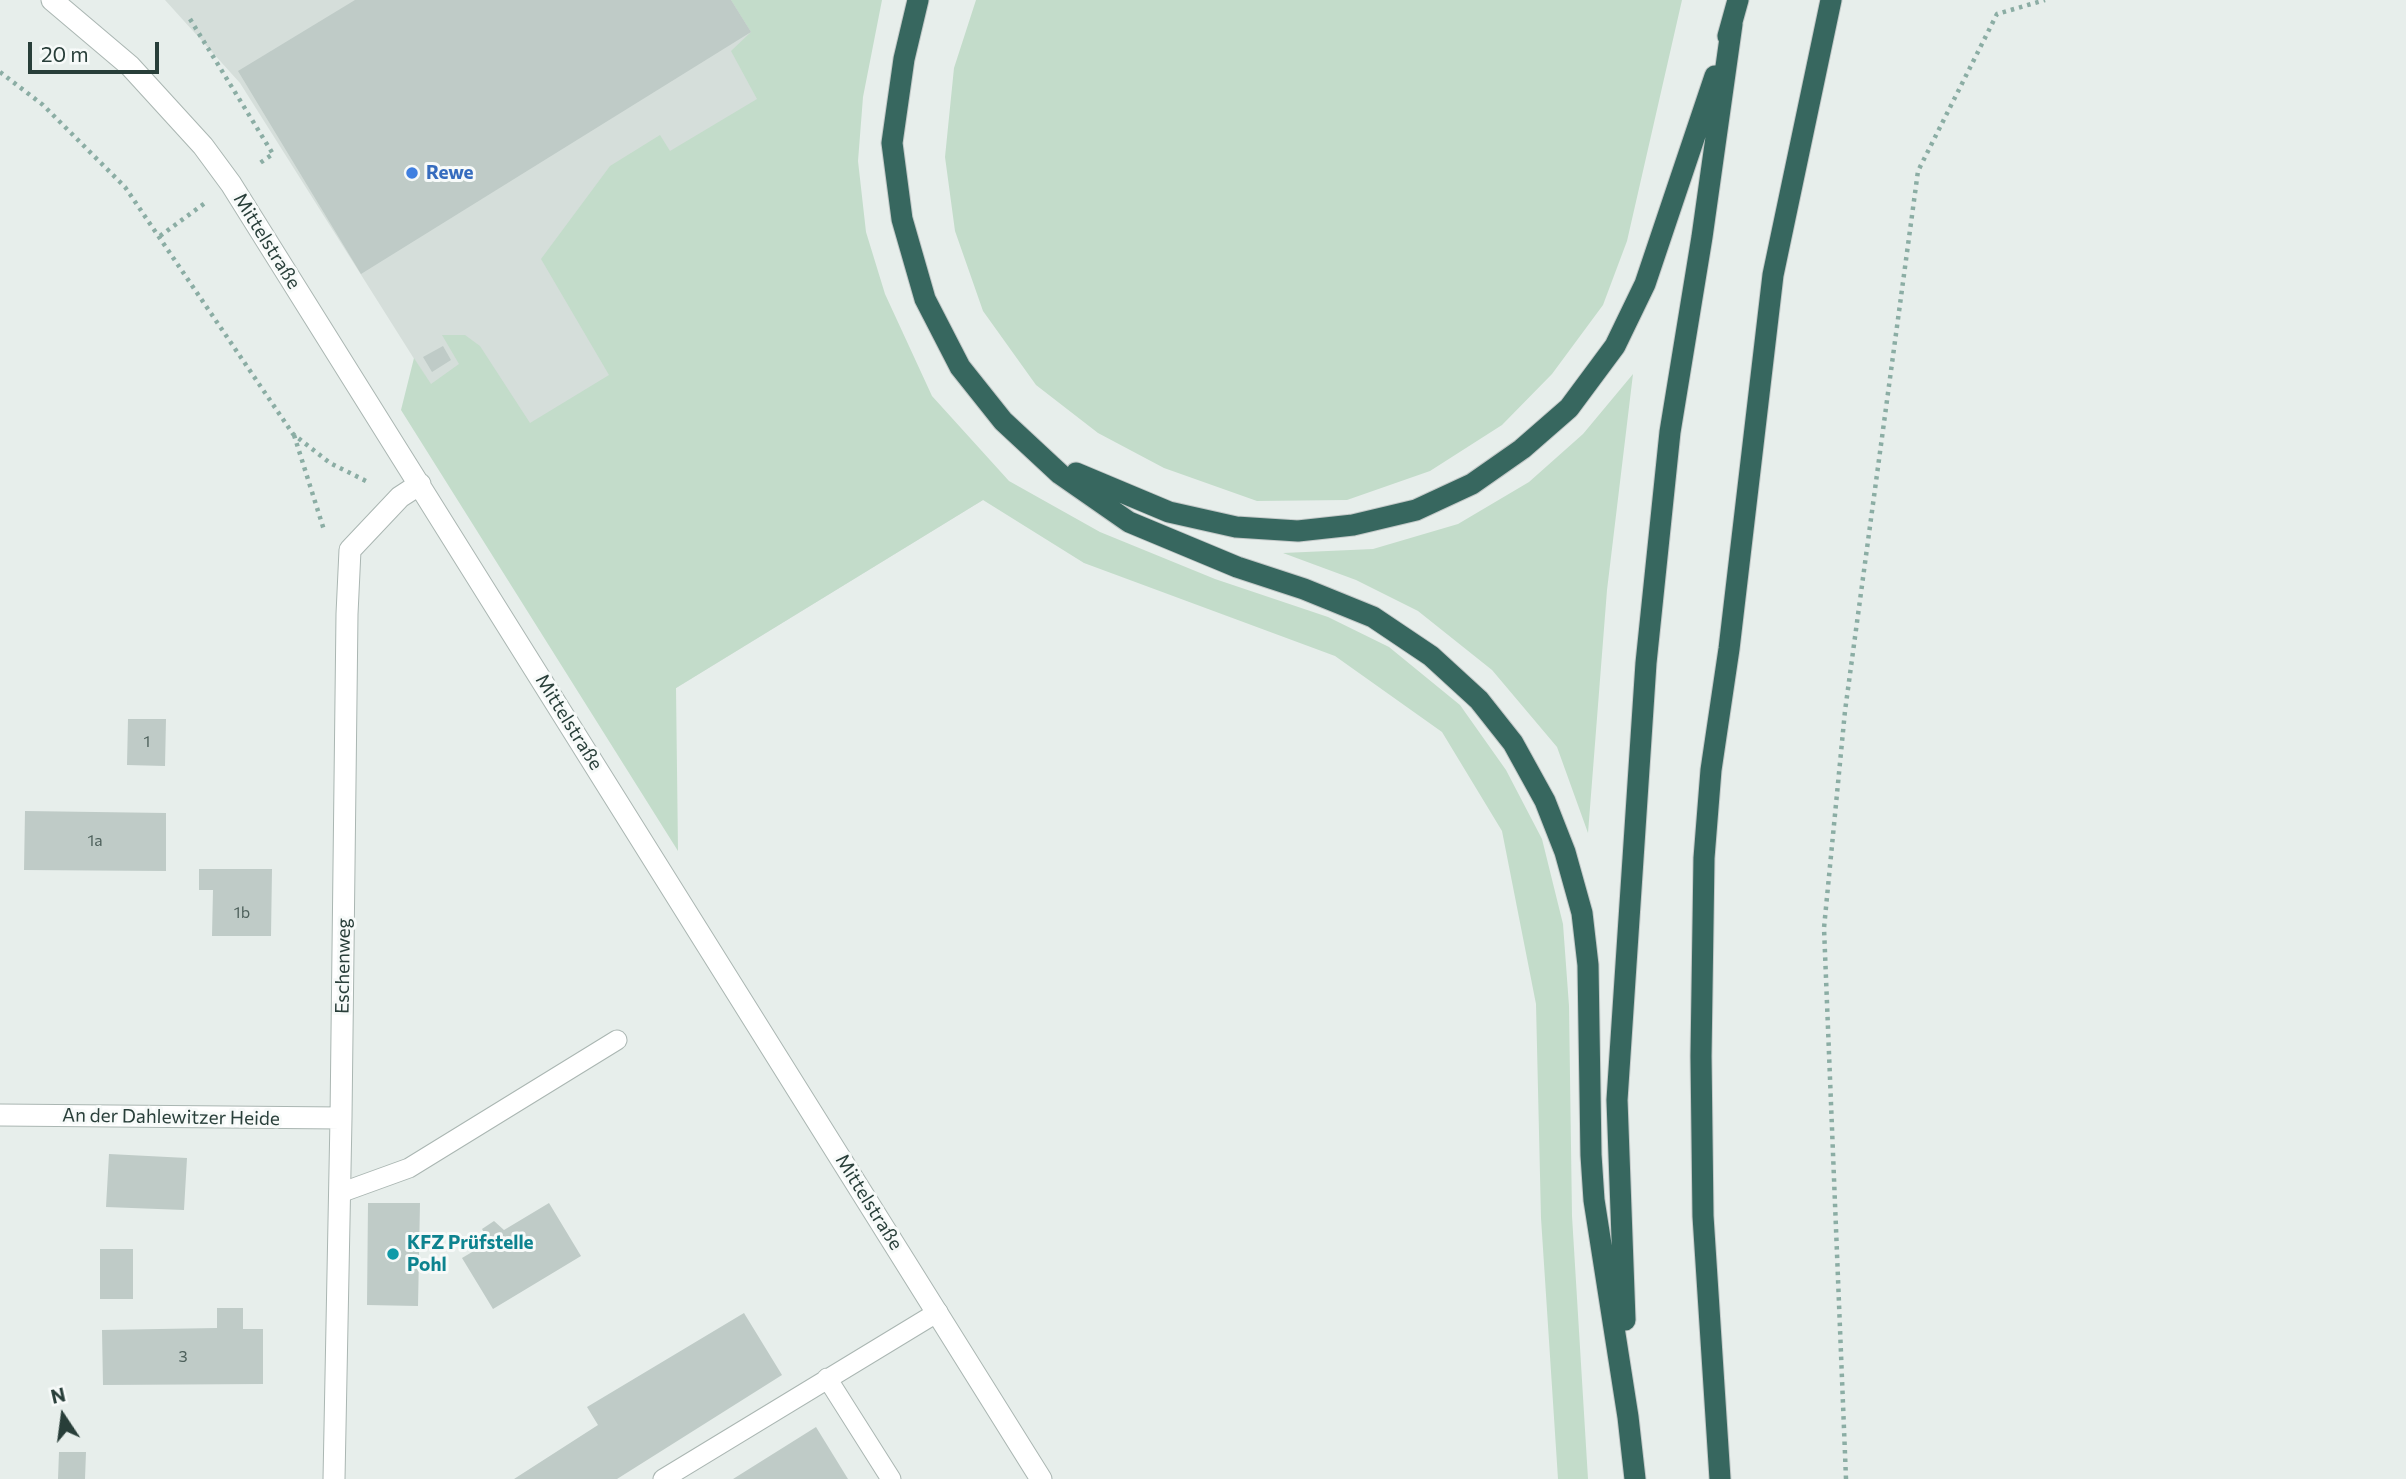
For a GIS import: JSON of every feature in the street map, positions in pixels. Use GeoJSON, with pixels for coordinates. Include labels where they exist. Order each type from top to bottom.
{"type":"FeatureCollection","features":[{"type":"Feature","properties":{"kind":"highway"},"geometry":{"type":"LineString","coordinates":[[918,0],[904,59],[892,143],[902,219],[925,299],[960,367],[1003,421],[1060,474],[1129,522],[1189,549],[1304,589],[1373,617],[1431,656],[1479,700],[1513,743],[1545,801],[1565,852],[1582,913],[1588,965],[1594,1200],[1635,1479]]}},
{"type":"Feature","properties":{"kind":"highway"},"geometry":{"type":"LineString","coordinates":[[1003,421],[1074,472],[1169,512],[1236,527],[1298,531],[1353,525],[1416,510],[1472,484],[1522,449],[1569,408],[1615,346],[1645,284],[1738,0]]}},
{"type":"Feature","properties":{"kind":"highway"},"geometry":{"type":"LineString","coordinates":[[1720,1479],[1703,1216],[1700,1056],[1704,858],[1711,770],[1730,649],[1773,275],[1831,0]]}},
{"type":"Feature","properties":{"kind":"highway"},"geometry":{"type":"LineString","coordinates":[[1628,1417],[1617,1100],[1646,663],[1670,432],[1702,237],[1732,24]]}},
{"type":"Feature","properties":{"kind":"street","name":"Mittelstraße"},"geometry":{"type":"LineString","coordinates":[[52,0],[130,66],[203,146],[231,184],[1041,1479]]}},
{"type":"Feature","properties":{"kind":"street"},"geometry":{"type":"LineString","coordinates":[[350,550],[400,497],[421,484]]}},
{"type":"Feature","properties":{"kind":"street","name":"Eschenweg"},"geometry":{"type":"LineString","coordinates":[[334,1479],[350,550]]}},
{"type":"Feature","properties":{"kind":"street","name":"An der Dahlewitzer Heide"},"geometry":{"type":"LineString","coordinates":[[0,1115],[341,1118]]}},
{"type":"Feature","properties":{"kind":"lane"},"geometry":{"type":"LineString","coordinates":[[340,1193],[409,1168],[617,1040]]}},
{"type":"Feature","properties":{"kind":"lane"},"geometry":{"type":"LineString","coordinates":[[663,1479],[937,1312]]}},
{"type":"Feature","properties":{"kind":"lane"},"geometry":{"type":"LineString","coordinates":[[827,1378],[891,1479]]}},
{"type":"Feature","properties":{"kind":"path"},"geometry":{"type":"LineString","coordinates":[[1846,1479],[1825,928],[1844,711],[1919,171],[1997,14],[2045,0]]}},
{"type":"Feature","properties":{"kind":"path"},"geometry":{"type":"LineString","coordinates":[[190,19],[273,154]]}},
{"type":"Feature","properties":{"kind":"path"},"geometry":{"type":"LineString","coordinates":[[0,72],[43,105],[125,187],[293,434],[324,531],[350,550]]}},
{"type":"Feature","properties":{"kind":"path"},"geometry":{"type":"LineString","coordinates":[[293,434],[330,463],[400,497]]}},
{"type":"Feature","properties":{"kind":"shaded area"},"geometry":{"type":"Polygon","coordinates":[[[165,0],[799,0],[795,138],[983,500],[637,712],[240,83],[165,0]]]}},
{"type":"Feature","properties":{"kind":"green space"},"geometry":{"type":"Polygon","coordinates":[[[731,0],[882,0],[863,97],[858,161],[866,232],[885,294],[932,396],[1009,481],[1100,532],[1215,579],[1328,617],[1389,647],[1460,705],[1506,770],[1542,839],[1563,924],[1569,1006],[1572,1216],[1588,1479],[1558,1479],[1541,1218],[1536,1004],[1502,831],[1442,732],[1335,656],[1084,563],[983,500],[676,688],[678,851],[401,410],[414,358],[431,384],[459,364],[442,335],[465,335],[480,346],[530,423],[609,375],[541,259],[610,166],[660,135],[670,151],[757,99],[731,51],[751,32],[731,0]]]}},
{"type":"Feature","properties":{"kind":"green space"},"geometry":{"type":"Polygon","coordinates":[[[976,0],[1682,0],[1627,241],[1603,305],[1552,374],[1502,425],[1430,471],[1347,500],[1257,501],[1164,468],[1098,433],[1036,385],[983,311],[955,231],[945,157],[954,68],[976,0]]]}},
{"type":"Feature","properties":{"kind":"green space"},"geometry":{"type":"Polygon","coordinates":[[[1633,374],[1607,590],[1588,833],[1557,747],[1492,670],[1418,611],[1356,580],[1283,553],[1373,549],[1458,524],[1529,482],[1583,434],[1633,374]]]}},
{"type":"Feature","properties":{"kind":"building","name":"Rewe"},"geometry":{"type":"Polygon","coordinates":[[[355,0],[731,0],[751,32],[361,274],[238,71],[355,0]]]}},
{"type":"Feature","properties":{"kind":"building"},"geometry":{"type":"Polygon","coordinates":[[[443,346],[451,360],[432,372],[423,357],[443,346]]]}},
{"type":"Feature","properties":{"kind":"building"},"geometry":{"type":"Polygon","coordinates":[[[128,719],[166,719],[165,766],[127,765],[128,719]]]}},
{"type":"Feature","properties":{"kind":"building"},"geometry":{"type":"Polygon","coordinates":[[[25,811],[166,813],[166,871],[24,870],[25,811]]]}},
{"type":"Feature","properties":{"kind":"building"},"geometry":{"type":"Polygon","coordinates":[[[199,869],[272,869],[271,936],[212,936],[213,890],[199,890],[199,869]]]}},
{"type":"Feature","properties":{"kind":"building"},"geometry":{"type":"Polygon","coordinates":[[[109,1154],[187,1158],[184,1210],[106,1207],[109,1154]]]}},
{"type":"Feature","properties":{"kind":"building","name":"KFZ Prüfstelle Pohl"},"geometry":{"type":"Polygon","coordinates":[[[368,1203],[420,1203],[418,1306],[367,1305],[368,1203]]]}},
{"type":"Feature","properties":{"kind":"building"},"geometry":{"type":"Polygon","coordinates":[[[549,1203],[581,1256],[493,1309],[462,1258],[489,1242],[482,1229],[494,1221],[504,1230],[549,1203]]]}},
{"type":"Feature","properties":{"kind":"building"},"geometry":{"type":"Polygon","coordinates":[[[100,1249],[133,1249],[133,1299],[100,1299],[100,1249]]]}},
{"type":"Feature","properties":{"kind":"building"},"geometry":{"type":"Polygon","coordinates":[[[217,1308],[243,1308],[243,1329],[263,1329],[263,1384],[103,1385],[102,1330],[217,1328],[217,1308]]]}},
{"type":"Feature","properties":{"kind":"building"},"geometry":{"type":"Polygon","coordinates":[[[744,1313],[782,1375],[617,1479],[514,1479],[598,1425],[587,1407],[744,1313]]]}},
{"type":"Feature","properties":{"kind":"building"},"geometry":{"type":"Polygon","coordinates":[[[816,1427],[848,1479],[733,1479],[816,1427]]]}},
{"type":"Feature","properties":{"kind":"building"},"geometry":{"type":"Polygon","coordinates":[[[59,1452],[86,1452],[85,1479],[58,1479],[59,1452]]]}},
{"type":"Feature","properties":{"kind":"place","name":"Rewe"},"geometry":{"type":"Point","coordinates":[412,173]}},
{"type":"Feature","properties":{"kind":"place","name":"KFZ Prüfstelle Pohl"},"geometry":{"type":"Point","coordinates":[393,1254]}}]}
